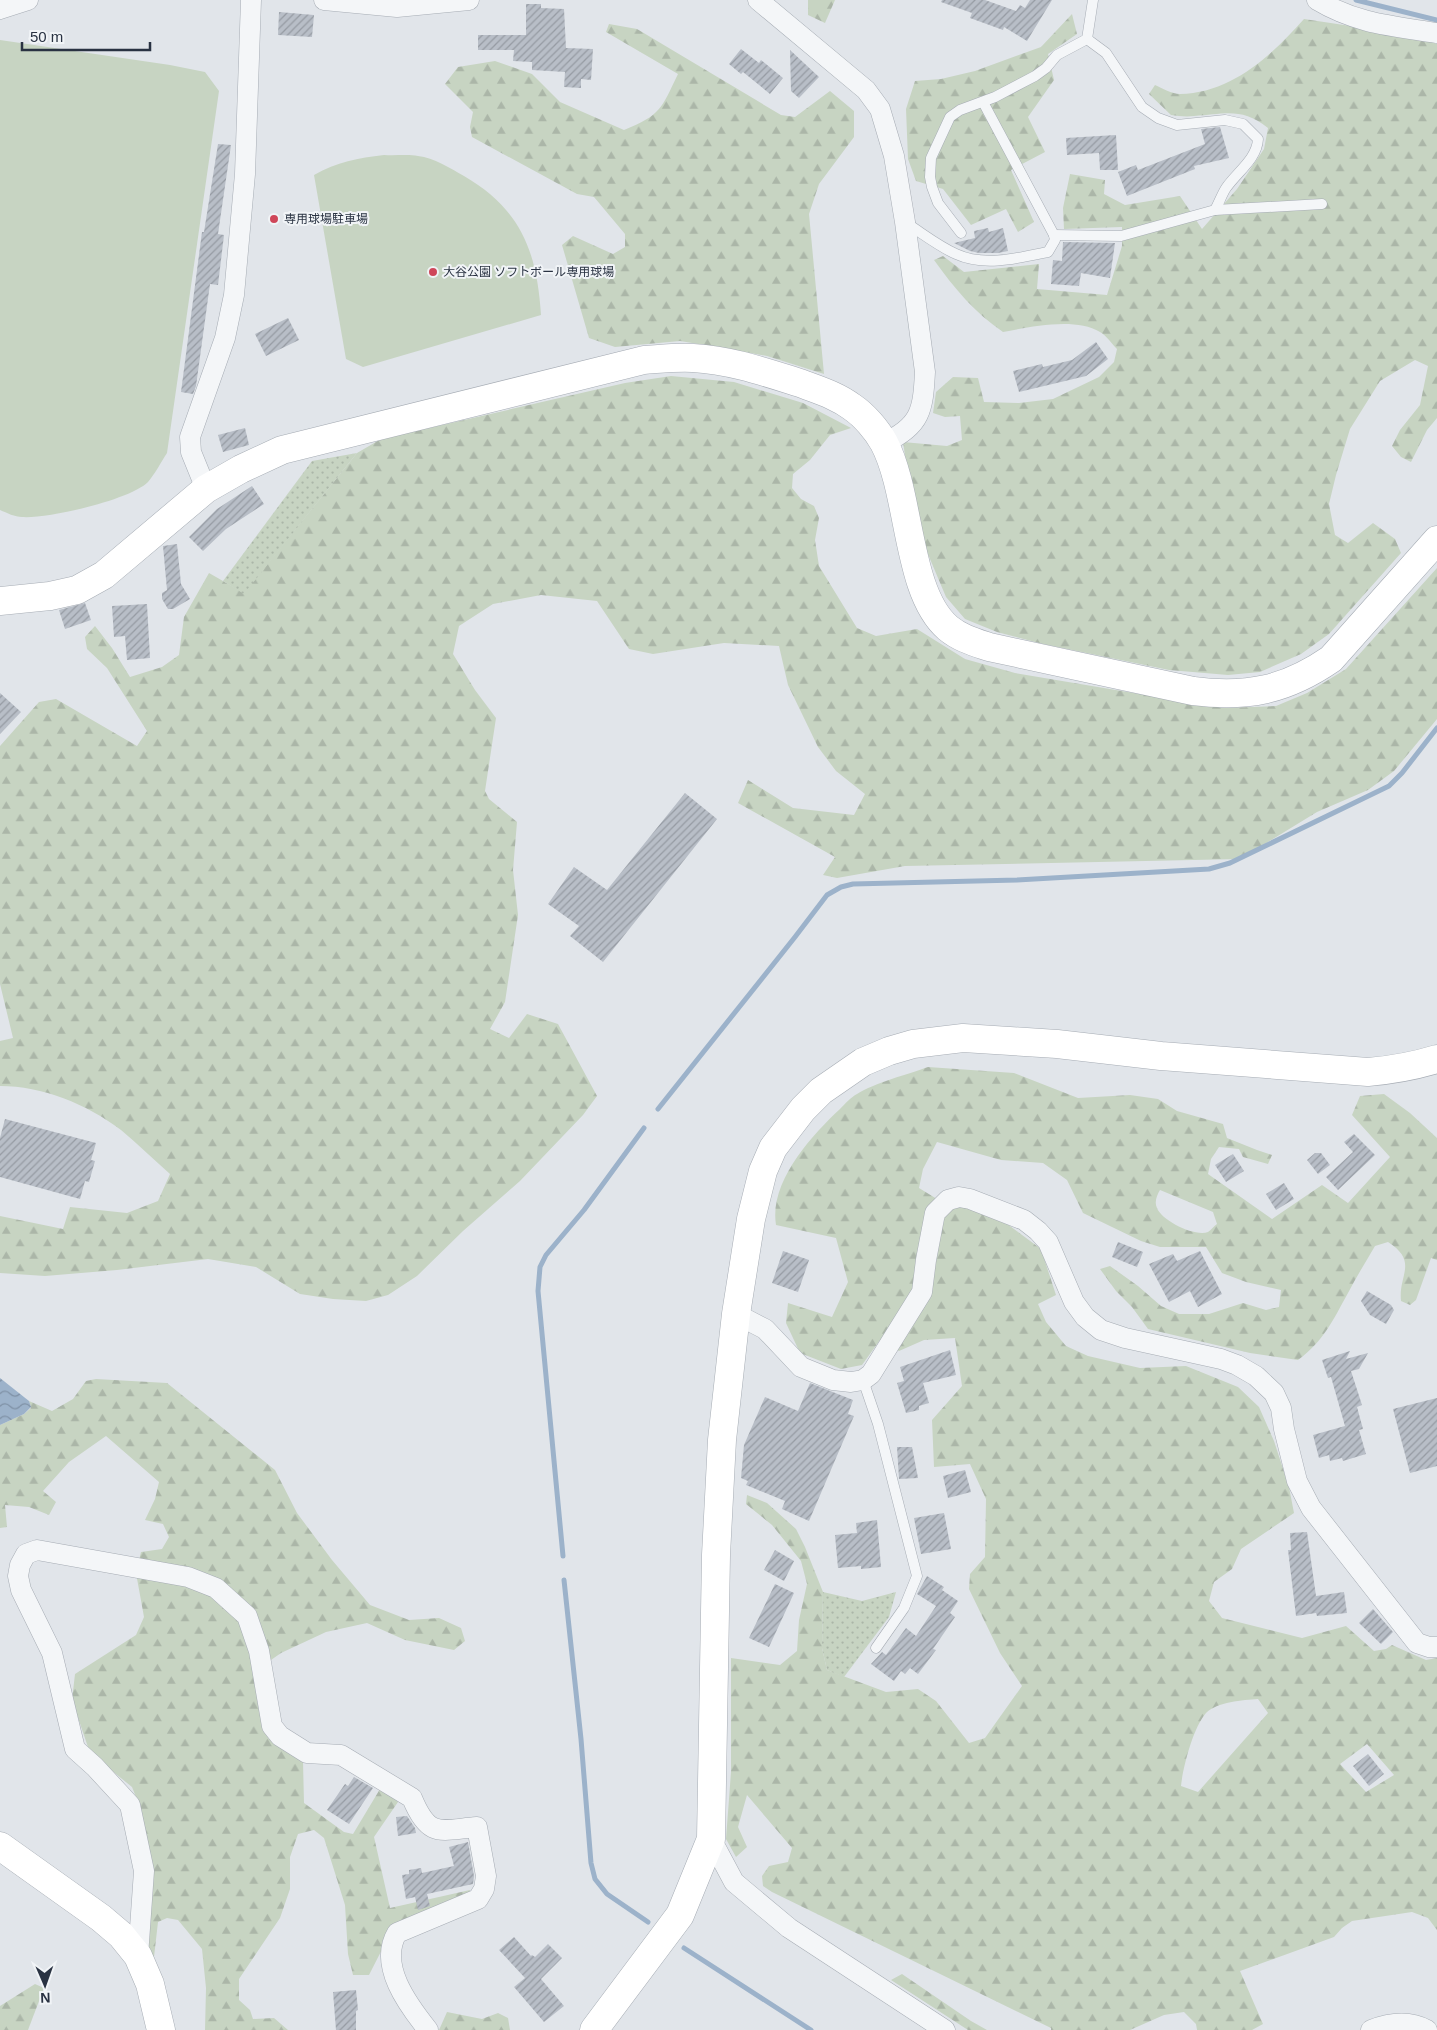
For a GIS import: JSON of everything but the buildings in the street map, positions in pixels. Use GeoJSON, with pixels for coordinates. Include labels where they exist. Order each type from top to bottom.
{"type":"FeatureCollection","features":[{"type":"Feature","properties":{"kind":"street"},"geometry":{"type":"LineString","coordinates":[[0,9],[28,0]]}},
{"type":"Feature","properties":{"kind":"street"},"geometry":{"type":"LineString","coordinates":[[206,489],[191,452],[190,437],[225,338],[234,295],[245,174],[251,0]]}},
{"type":"Feature","properties":{"kind":"street"},"geometry":{"type":"LineString","coordinates":[[324,0],[397,6],[464,0]]}},
{"type":"Feature","properties":{"kind":"street"},"geometry":{"type":"LineString","coordinates":[[758,0],[866,90],[880,109],[894,156],[905,222],[925,372],[924,391],[918,416],[910,429],[884,443]]}},
{"type":"Feature","properties":{"kind":"street"},"geometry":{"type":"LineString","coordinates":[[1318,0],[1336,11],[1366,22],[1437,33]]}},
{"type":"Feature","properties":{"kind":"street"},"geometry":{"type":"LineString","coordinates":[[0,601],[50,596],[77,590],[91,583],[104,575],[206,489],[241,469],[282,450],[644,360],[693,358],[736,364],[829,393],[853,407],[870,424],[884,443],[898,482],[925,592],[933,612],[948,628],[963,638],[989,647],[1194,691],[1240,694],[1271,689],[1312,672],[1331,660],[1437,540]]}},
{"type":"Feature","properties":{"kind":"street"},"geometry":{"type":"LineString","coordinates":[[594,2030],[680,1915],[711,1839],[716,1555],[722,1440],[736,1314],[754,1201],[763,1171],[773,1148],[803,1108],[863,1062],[889,1051],[913,1044],[963,1038],[1057,1044],[1161,1056],[1368,1072],[1420,1065],[1437,1059]]}},
{"type":"Feature","properties":{"kind":"street"},"geometry":{"type":"LineString","coordinates":[[736,1314],[764,1329],[801,1367],[833,1380],[851,1382],[863,1380],[871,1374],[922,1292],[926,1260],[936,1213],[948,1200],[959,1197],[970,1199],[1024,1220],[1048,1242],[1074,1302],[1085,1317],[1101,1330],[1125,1338],[1221,1359],[1237,1365],[1256,1376],[1274,1393],[1281,1408],[1284,1429],[1297,1481],[1311,1508],[1417,1643],[1429,1647],[1437,1647]]}},
{"type":"Feature","properties":{"kind":"street"},"geometry":{"type":"LineString","coordinates":[[138,1956],[144,1870],[130,1805],[75,1749],[52,1653],[31,1614],[19,1583],[20,1565],[26,1554],[36,1550],[188,1577],[216,1588],[247,1616],[259,1651],[272,1726],[280,1736],[307,1753],[341,1755],[412,1798],[417,1809],[431,1828],[443,1831],[476,1826],[486,1876],[484,1889],[478,1899],[397,1934],[392,1942],[391,1966],[401,1989],[418,2018],[428,2030]]}},
{"type":"Feature","properties":{"kind":"street"},"geometry":{"type":"LineString","coordinates":[[711,1839],[734,1882],[789,1928],[945,2030]]}},
{"type":"Feature","properties":{"kind":"street"},"geometry":{"type":"LineString","coordinates":[[0,1846],[101,1918],[121,1935],[138,1956],[150,1984],[161,2030]]}},
{"type":"Feature","properties":{"kind":"street"},"geometry":{"type":"LineString","coordinates":[[1371,2030],[1382,2026],[1404,2023],[1418,2025],[1427,2030]]}},
{"type":"Feature","properties":{"kind":"lane"},"geometry":{"type":"LineString","coordinates":[[1088,39],[1093,0]]}},
{"type":"Feature","properties":{"kind":"lane"},"geometry":{"type":"LineString","coordinates":[[961,233],[938,202],[932,186],[931,158],[950,117],[960,110],[983,102],[1036,76],[1057,55],[1088,39]]}},
{"type":"Feature","properties":{"kind":"lane"},"geometry":{"type":"LineString","coordinates":[[1088,39],[1106,53],[1142,106],[1158,118],[1177,125],[1217,120],[1234,122],[1243,124],[1258,139],[1258,148],[1226,189],[1215,210]]}},
{"type":"Feature","properties":{"kind":"lane"},"geometry":{"type":"LineString","coordinates":[[905,222],[956,254],[978,260],[1024,257],[1048,252],[1055,240],[1054,234],[983,102]]}},
{"type":"Feature","properties":{"kind":"lane"},"geometry":{"type":"LineString","coordinates":[[1054,234],[1121,236],[1215,210],[1322,204]]}},
{"type":"Feature","properties":{"kind":"lane"},"geometry":{"type":"LineString","coordinates":[[863,1380],[878,1424],[917,1576],[904,1608],[876,1648]]}},
{"type":"Feature","properties":{"kind":"green space"},"geometry":{"type":"Polygon","coordinates":[[[808,0],[835,0],[825,23],[808,15],[808,0]]]}},
{"type":"Feature","properties":{"kind":"green space"},"geometry":{"type":"Polygon","coordinates":[[[1072,14],[1077,34],[1048,54],[1054,80],[1028,117],[1045,152],[1011,170],[1034,222],[1018,232],[1006,209],[971,225],[943,189],[916,181],[908,159],[906,109],[915,81],[941,79],[975,71],[1041,47],[1072,14]]]}},
{"type":"Feature","properties":{"kind":"green space"},"geometry":{"type":"Polygon","coordinates":[[[1304,19],[1417,36],[1437,44],[1437,418],[1427,430],[1411,462],[1401,457],[1392,446],[1400,430],[1420,405],[1428,366],[1415,360],[1380,381],[1350,429],[1329,504],[1335,535],[1348,543],[1373,523],[1395,539],[1401,553],[1329,634],[1301,654],[1260,672],[1228,675],[1169,670],[1043,644],[997,632],[965,619],[946,597],[922,540],[911,497],[903,442],[947,446],[962,440],[960,416],[945,417],[933,413],[936,392],[953,377],[978,378],[984,402],[1019,403],[1053,399],[1099,377],[1114,362],[1117,349],[1102,333],[1090,327],[1078,325],[1052,324],[1003,332],[983,317],[949,280],[934,260],[943,256],[964,272],[1039,264],[1037,289],[1107,295],[1122,246],[1122,227],[1064,229],[1063,208],[1070,174],[1105,180],[1104,194],[1125,205],[1180,196],[1202,229],[1237,189],[1264,149],[1268,128],[1259,121],[1241,114],[1171,115],[1149,94],[1155,85],[1170,92],[1180,94],[1199,92],[1217,87],[1234,79],[1250,70],[1278,46],[1304,19]]]}},
{"type":"Feature","properties":{"kind":"green space"},"geometry":{"type":"Polygon","coordinates":[[[609,24],[637,29],[781,115],[795,117],[830,91],[854,111],[854,137],[819,184],[809,214],[824,374],[767,356],[680,341],[615,347],[589,338],[562,245],[573,236],[613,254],[625,247],[625,234],[594,197],[577,194],[472,137],[470,127],[473,112],[445,84],[458,67],[495,61],[532,74],[560,102],[624,130],[646,120],[658,110],[678,74],[606,32],[609,24]]]}},
{"type":"Feature","properties":{"kind":"green space"},"geometry":{"type":"Polygon","coordinates":[[[0,40],[170,65],[205,72],[219,91],[167,453],[151,479],[138,489],[107,502],[68,512],[34,517],[11,515],[0,510],[0,40]]]}},
{"type":"Feature","properties":{"kind":"green space","name":"大谷公園 ソフトボール専用球場"},"geometry":{"type":"Polygon","coordinates":[[[384,155],[414,155],[436,161],[484,189],[500,203],[522,234],[530,252],[539,292],[541,315],[363,367],[346,359],[314,175],[348,161],[384,155]]]}},
{"type":"Feature","properties":{"kind":"green space"},"geometry":{"type":"Polygon","coordinates":[[[671,376],[734,382],[803,403],[851,428],[830,435],[810,460],[793,474],[792,488],[801,499],[814,506],[819,518],[815,540],[819,566],[857,628],[876,636],[917,629],[965,659],[1015,673],[1223,708],[1276,706],[1307,693],[1346,669],[1437,568],[1437,719],[1394,771],[1368,790],[1317,812],[1240,859],[905,866],[837,878],[823,875],[835,857],[738,803],[748,780],[793,808],[854,815],[865,794],[836,771],[818,747],[788,685],[779,646],[724,643],[653,654],[629,649],[597,601],[541,595],[493,604],[459,626],[453,654],[475,690],[496,718],[485,791],[489,799],[517,822],[513,870],[518,915],[505,1002],[490,1029],[509,1038],[527,1014],[558,1024],[597,1096],[583,1115],[520,1181],[463,1231],[417,1276],[388,1295],[366,1301],[300,1294],[256,1267],[208,1259],[117,1270],[45,1276],[0,1273],[0,1216],[63,1229],[70,1207],[127,1213],[158,1201],[170,1174],[121,1130],[94,1112],[48,1093],[32,1089],[0,1086],[0,1041],[13,1038],[0,984],[0,746],[39,702],[56,699],[137,746],[147,731],[107,668],[87,649],[85,637],[95,626],[112,648],[130,677],[162,667],[179,655],[184,617],[209,573],[244,593],[357,453],[381,439],[625,383],[671,376]]]}},
{"type":"Feature","properties":{"kind":"green space"},"geometry":{"type":"Polygon","coordinates":[[[357,453],[244,594],[223,581],[312,461],[357,453]]]}},
{"type":"Feature","properties":{"kind":"green space"},"geometry":{"type":"Polygon","coordinates":[[[928,1067],[1014,1073],[1078,1098],[1130,1095],[1158,1099],[1177,1111],[1223,1124],[1227,1138],[1272,1155],[1268,1164],[1243,1157],[1239,1149],[1219,1147],[1211,1159],[1208,1174],[1272,1219],[1322,1185],[1348,1203],[1390,1157],[1352,1115],[1360,1096],[1384,1094],[1410,1113],[1437,1138],[1437,1260],[1431,1258],[1416,1300],[1410,1305],[1401,1301],[1405,1269],[1403,1256],[1388,1242],[1375,1246],[1327,1330],[1315,1345],[1298,1360],[1250,1353],[1148,1329],[1100,1269],[1110,1266],[1138,1286],[1161,1306],[1179,1314],[1209,1314],[1243,1303],[1266,1310],[1279,1307],[1281,1290],[1246,1282],[1222,1273],[1206,1247],[1160,1247],[1141,1241],[1083,1213],[1067,1180],[1043,1163],[1001,1160],[937,1142],[923,1169],[919,1188],[950,1207],[965,1205],[1002,1220],[1041,1249],[1056,1295],[1038,1304],[1046,1322],[1066,1346],[1088,1356],[1140,1368],[1186,1366],[1238,1387],[1259,1407],[1274,1441],[1289,1487],[1294,1513],[1241,1549],[1232,1569],[1214,1582],[1209,1601],[1222,1618],[1302,1638],[1346,1626],[1374,1651],[1386,1649],[1392,1645],[1426,1660],[1437,1658],[1437,1930],[1428,1918],[1412,1912],[1352,1921],[1334,1937],[1240,1971],[1263,2024],[1252,2030],[1197,2030],[1196,2024],[1184,2012],[1164,2015],[1130,2030],[1051,2030],[1051,2028],[763,1886],[762,1876],[769,1866],[788,1862],[792,1848],[747,1795],[738,1827],[747,1847],[736,1857],[726,1839],[731,1772],[731,1658],[780,1665],[797,1651],[799,1620],[807,1584],[801,1561],[772,1525],[746,1504],[747,1495],[767,1503],[796,1529],[805,1547],[823,1592],[822,1648],[827,1670],[886,1692],[918,1689],[936,1701],[969,1743],[985,1738],[1022,1686],[1000,1653],[969,1589],[970,1574],[985,1557],[986,1499],[970,1464],[934,1467],[932,1420],[962,1386],[955,1338],[924,1340],[899,1351],[880,1340],[862,1365],[841,1369],[800,1353],[786,1323],[788,1303],[832,1317],[848,1282],[836,1238],[776,1225],[779,1193],[794,1161],[817,1132],[853,1097],[873,1086],[928,1067]],[[1160,1190],[1156,1199],[1156,1206],[1160,1213],[1172,1223],[1187,1230],[1202,1233],[1208,1232],[1217,1224],[1213,1212],[1160,1190]],[[1258,1699],[1238,1701],[1211,1709],[1201,1720],[1186,1759],[1181,1786],[1198,1792],[1268,1713],[1258,1699]],[[1367,1744],[1340,1764],[1366,1792],[1394,1775],[1367,1744]]]}},
{"type":"Feature","properties":{"kind":"green space"},"geometry":{"type":"Polygon","coordinates":[[[96,1379],[167,1383],[275,1470],[297,1513],[332,1560],[370,1605],[409,1620],[439,1618],[461,1628],[465,1641],[454,1650],[405,1640],[367,1623],[326,1632],[281,1653],[271,1660],[259,1682],[268,1738],[303,1761],[304,1803],[344,1832],[353,1834],[383,1784],[398,1802],[374,1837],[390,1908],[470,1890],[470,1897],[395,1924],[369,1975],[353,1975],[348,1954],[345,1905],[324,1838],[314,1830],[298,1834],[290,1857],[290,1889],[280,1918],[239,1979],[239,2000],[250,2010],[253,2019],[274,2018],[288,2030],[205,2030],[206,1988],[202,1949],[178,1920],[167,1918],[158,1922],[154,1957],[146,1955],[149,1892],[142,1812],[132,1787],[90,1753],[72,1700],[75,1674],[136,1635],[144,1617],[136,1573],[141,1552],[162,1549],[169,1537],[163,1524],[145,1520],[155,1499],[159,1482],[106,1436],[69,1462],[43,1491],[56,1502],[49,1515],[29,1507],[5,1505],[7,1527],[0,1528],[0,1425],[24,1414],[31,1408],[29,1401],[52,1411],[73,1399],[86,1381],[96,1379]]]}},
{"type":"Feature","properties":{"kind":"green space"},"geometry":{"type":"Polygon","coordinates":[[[823,1592],[862,1601],[896,1592],[889,1617],[844,1677],[827,1670],[822,1648],[823,1592]]]}},
{"type":"Feature","properties":{"kind":"green space"},"geometry":{"type":"Polygon","coordinates":[[[902,1974],[987,2030],[968,2030],[891,1980],[902,1974]]]}},
{"type":"Feature","properties":{"kind":"green space"},"geometry":{"type":"Polygon","coordinates":[[[35,1984],[44,1988],[28,2030],[0,2030],[0,2006],[35,1984]]]}},
{"type":"Feature","properties":{"kind":"green space"},"geometry":{"type":"Polygon","coordinates":[[[447,2012],[482,2019],[498,2013],[508,2018],[510,2030],[439,2030],[447,2012]]]}},
{"type":"Feature","properties":{"kind":"water"},"geometry":{"type":"Polygon","coordinates":[[[0,1378],[29,1401],[31,1407],[24,1414],[0,1425],[0,1378]]]}},
{"type":"Feature","properties":{"kind":"waterway"},"geometry":{"type":"LineString","coordinates":[[1356,0],[1437,20]]}},
{"type":"Feature","properties":{"kind":"waterway"},"geometry":{"type":"LineString","coordinates":[[658,1109],[827,895],[841,887],[853,884],[1017,880],[1209,869],[1230,863],[1389,786],[1402,773],[1437,728]]}},
{"type":"Feature","properties":{"kind":"waterway"},"geometry":{"type":"LineString","coordinates":[[563,1556],[538,1291],[540,1267],[546,1255],[584,1210],[644,1128]]}},
{"type":"Feature","properties":{"kind":"waterway"},"geometry":{"type":"LineString","coordinates":[[564,1580],[581,1739],[591,1863],[595,1879],[607,1894],[648,1922]]}},
{"type":"Feature","properties":{"kind":"waterway"},"geometry":{"type":"LineString","coordinates":[[684,1948],[811,2030]]}},
{"type":"Feature","properties":{"kind":"place","name":"専用球場駐車場"},"geometry":{"type":"Point","coordinates":[274,219]}},
{"type":"Feature","properties":{"kind":"place","name":"大谷公園 ソフトボール専用球場"},"geometry":{"type":"Point","coordinates":[433,272]}}]}
